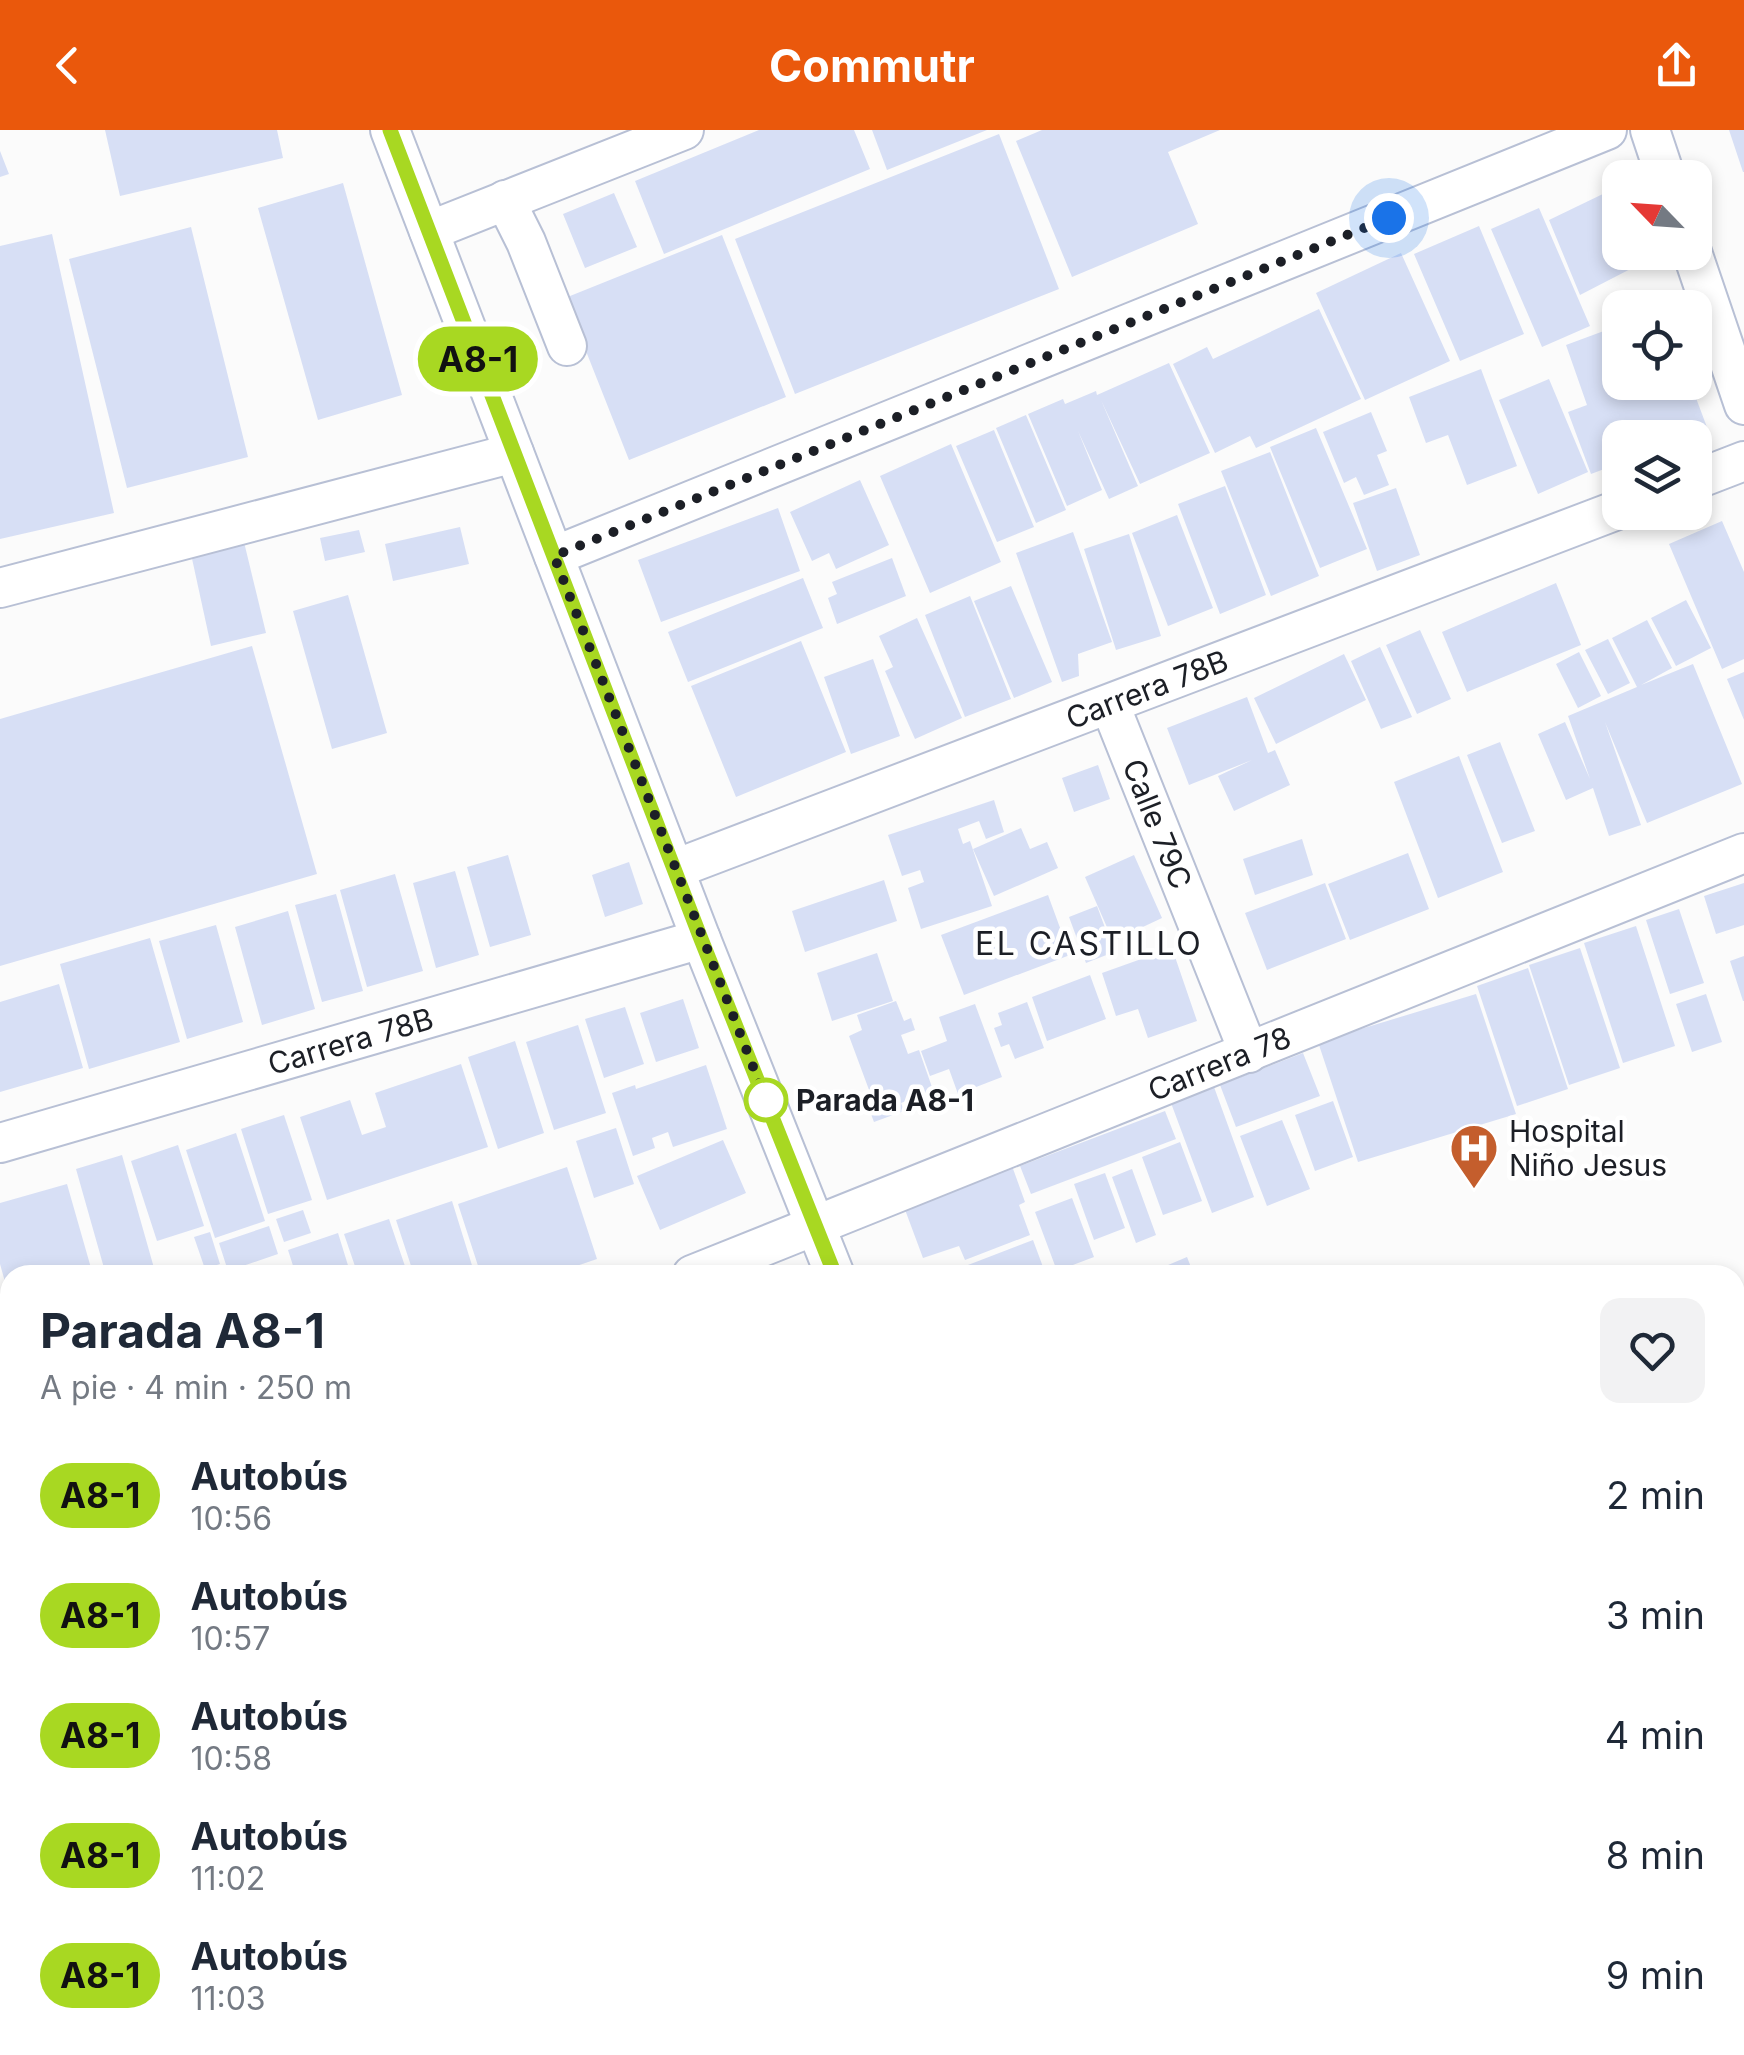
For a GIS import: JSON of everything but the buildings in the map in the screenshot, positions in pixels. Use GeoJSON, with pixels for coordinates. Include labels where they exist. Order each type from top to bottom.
{"type":"FeatureCollection","features":[{"type":"Feature","properties":{"kind":"street"},"geometry":{"type":"LineString","coordinates":[[390,130],[701,939],[832,1265]]}},
{"type":"Feature","properties":{"kind":"street"},"geometry":{"type":"LineString","coordinates":[[429,231],[684,130]]}},
{"type":"Feature","properties":{"kind":"street"},"geometry":{"type":"LineString","coordinates":[[554,556],[1606,130]]}},
{"type":"Feature","properties":{"kind":"street"},"geometry":{"type":"LineString","coordinates":[[1650,130],[1660,160]]}},
{"type":"Feature","properties":{"kind":"street"},"geometry":{"type":"LineString","coordinates":[[505,200],[567,346]]}},
{"type":"Feature","properties":{"kind":"street"},"geometry":{"type":"LineString","coordinates":[[1698,270],[1744,405]]}},
{"type":"Feature","properties":{"kind":"street"},"geometry":{"type":"LineString","coordinates":[[0,588],[514,453]]}},
{"type":"Feature","properties":{"kind":"street"},"geometry":{"type":"LineString","coordinates":[[1712,473],[1744,461]]}},
{"type":"Feature","properties":{"kind":"street","name":"Carrera 78B"},"geometry":{"type":"LineString","coordinates":[[674,869],[1602,516]]}},
{"type":"Feature","properties":{"kind":"street","name":"Calle 79C"},"geometry":{"type":"LineString","coordinates":[[1110,704],[1248,1052]]}},
{"type":"Feature","properties":{"kind":"street","name":"Carrera 78"},"geometry":{"type":"LineString","coordinates":[[718,1265],[1744,853]]}},
{"type":"Feature","properties":{"kind":"street","name":"Carrera 78B"},"geometry":{"type":"LineString","coordinates":[[0,1142],[701,939]]}},
{"type":"Feature","properties":{"kind":"bus line","name":"A8-1"},"geometry":{"type":"LineString","coordinates":[[390,130],[701,939],[832,1265]]}},
{"type":"Feature","properties":{"kind":"place","name":"Parada A8-1"},"geometry":{"type":"Point","coordinates":[766,1100]}},
{"type":"Feature","properties":{"kind":"place","name":"Hospital Niño Jesus"},"geometry":{"type":"Point","coordinates":[1474,1190]}},
{"type":"Feature","properties":{"kind":"district","name":"EL CASTILLO"},"geometry":{"type":"Point","coordinates":[1089,943]}},
{"type":"Feature","properties":{"kind":"route"},"geometry":{"type":"LineString","coordinates":[[766,1100],[554,556],[1389,218]]}}]}
